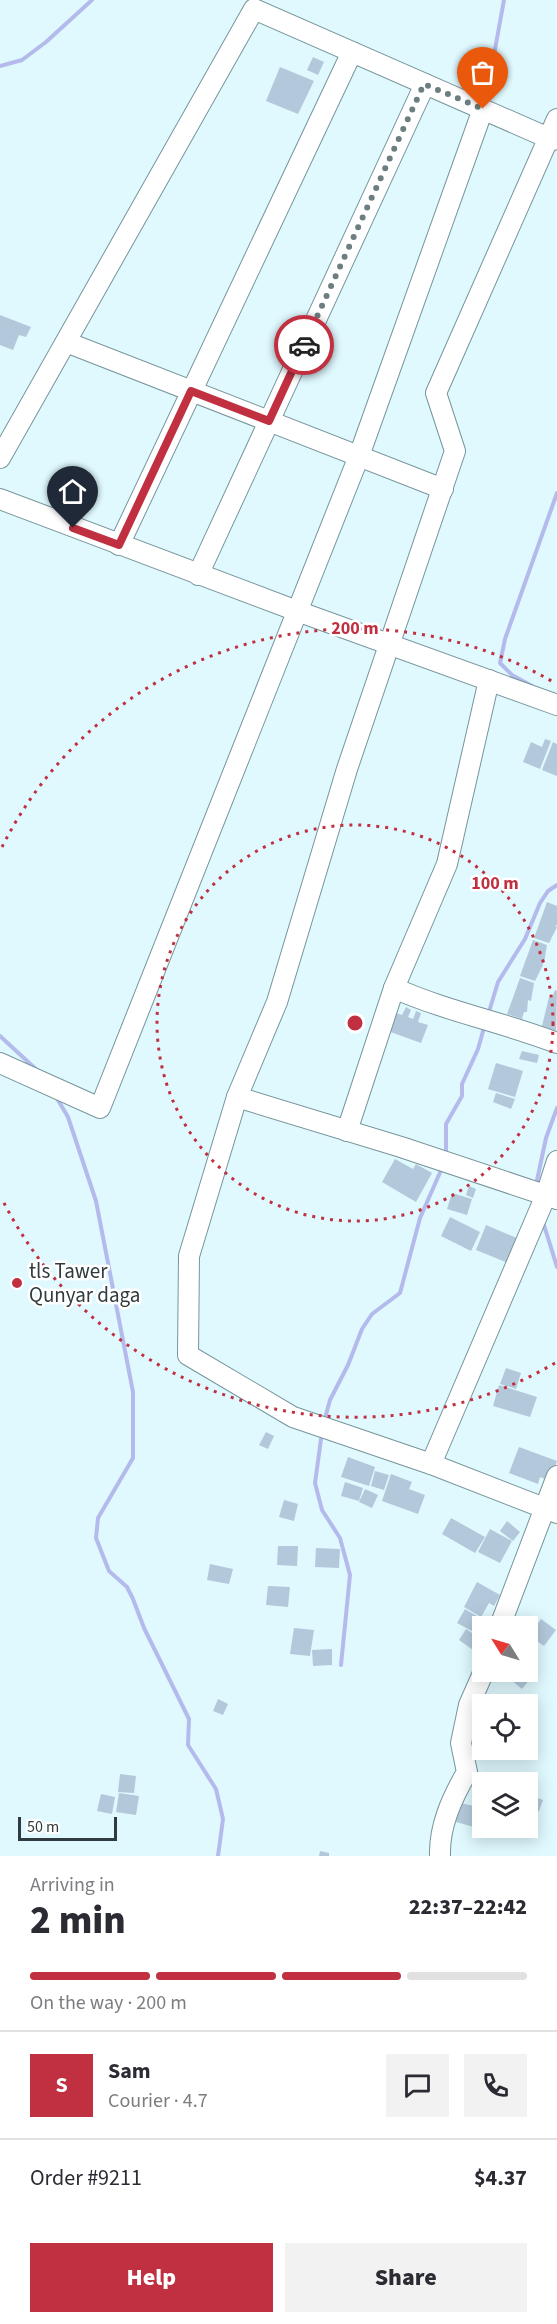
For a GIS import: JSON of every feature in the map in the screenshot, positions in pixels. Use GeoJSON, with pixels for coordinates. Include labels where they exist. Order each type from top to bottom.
{"type":"FeatureCollection","features":[{"type":"Feature","properties":{"kind":"street"},"geometry":{"type":"LineString","coordinates":[[0,458],[254,9],[551,139]]}},
{"type":"Feature","properties":{"kind":"street"},"geometry":{"type":"LineString","coordinates":[[119,545],[352,52]]}},
{"type":"Feature","properties":{"kind":"street"},"geometry":{"type":"LineString","coordinates":[[198,575],[424,84]]}},
{"type":"Feature","properties":{"kind":"street"},"geometry":{"type":"LineString","coordinates":[[0,1063],[100,1108],[359,456],[483,109]]}},
{"type":"Feature","properties":{"kind":"street"},"geometry":{"type":"LineString","coordinates":[[550,1510],[431,1464],[293,1416],[188,1355],[189,1256],[237,1097],[277,1002],[347,769],[455,452],[436,393],[551,139],[557,119]]}},
{"type":"Feature","properties":{"kind":"street"},"geometry":{"type":"LineString","coordinates":[[66,342],[443,489]]}},
{"type":"Feature","properties":{"kind":"street"},"geometry":{"type":"LineString","coordinates":[[0,499],[198,575],[557,705]]}},
{"type":"Feature","properties":{"kind":"street"},"geometry":{"type":"LineString","coordinates":[[347,1131],[394,988],[447,864],[489,680]]}},
{"type":"Feature","properties":{"kind":"street"},"geometry":{"type":"LineString","coordinates":[[394,988],[459,1014],[508,1026],[557,1043]]}},
{"type":"Feature","properties":{"kind":"street"},"geometry":{"type":"LineString","coordinates":[[237,1097],[552,1197]]}},
{"type":"Feature","properties":{"kind":"street"},"geometry":{"type":"LineString","coordinates":[[431,1464],[552,1197],[557,1161]]}},
{"type":"Feature","properties":{"kind":"street"},"geometry":{"type":"LineString","coordinates":[[504,1616],[550,1510],[557,1476]]}},
{"type":"Feature","properties":{"kind":"street"},"geometry":{"type":"LineString","coordinates":[[440,1856],[440,1837],[454,1795],[467,1772],[461,1743],[469,1705],[479,1682]]}},
{"type":"Feature","properties":{"kind":"building"},"geometry":{"type":"Polygon","coordinates":[[[313,57],[324,62],[318,75],[307,70],[313,57]]]}},
{"type":"Feature","properties":{"kind":"building"},"geometry":{"type":"Polygon","coordinates":[[[280,67],[314,81],[298,114],[266,101],[280,67]]]}},
{"type":"Feature","properties":{"kind":"building"},"geometry":{"type":"Polygon","coordinates":[[[0,315],[31,327],[26,337],[19,335],[13,350],[0,345],[0,315]]]}},
{"type":"Feature","properties":{"kind":"building"},"geometry":{"type":"Polygon","coordinates":[[[545,739],[551,741],[540,769],[523,762],[531,742],[542,747],[545,739]]]}},
{"type":"Feature","properties":{"kind":"building"},"geometry":{"type":"Polygon","coordinates":[[[553,742],[557,744],[557,776],[542,770],[553,742]]]}},
{"type":"Feature","properties":{"kind":"building"},"geometry":{"type":"Polygon","coordinates":[[[547,902],[557,906],[557,925],[555,926],[557,927],[549,943],[534,938],[547,902]]]}},
{"type":"Feature","properties":{"kind":"building"},"geometry":{"type":"Polygon","coordinates":[[[533,940],[547,945],[544,963],[542,962],[543,965],[535,981],[520,976],[533,940]]]}},
{"type":"Feature","properties":{"kind":"building"},"geometry":{"type":"Polygon","coordinates":[[[520,978],[534,983],[531,1001],[528,1000],[527,1012],[524,1012],[522,1019],[507,1014],[520,978]]]}},
{"type":"Feature","properties":{"kind":"building"},"geometry":{"type":"Polygon","coordinates":[[[555,990],[557,991],[556,1031],[542,1026],[549,997],[552,998],[555,990]]]}},
{"type":"Feature","properties":{"kind":"building"},"geometry":{"type":"Polygon","coordinates":[[[406,1007],[411,1010],[408,1017],[413,1019],[416,1011],[421,1013],[418,1022],[428,1025],[421,1043],[385,1030],[392,1012],[402,1015],[406,1007]]]}},
{"type":"Feature","properties":{"kind":"building"},"geometry":{"type":"Polygon","coordinates":[[[522,1051],[539,1055],[537,1063],[519,1059],[522,1051]]]}},
{"type":"Feature","properties":{"kind":"building"},"geometry":{"type":"Polygon","coordinates":[[[496,1063],[523,1071],[515,1097],[488,1089],[496,1063]]]}},
{"type":"Feature","properties":{"kind":"building"},"geometry":{"type":"Polygon","coordinates":[[[496,1093],[515,1099],[511,1109],[493,1102],[496,1093]]]}},
{"type":"Feature","properties":{"kind":"building"},"geometry":{"type":"Polygon","coordinates":[[[395,1159],[413,1169],[416,1164],[432,1173],[416,1202],[382,1182],[395,1159]]]}},
{"type":"Feature","properties":{"kind":"building"},"geometry":{"type":"Polygon","coordinates":[[[469,1186],[476,1189],[473,1198],[466,1195],[469,1186]]]}},
{"type":"Feature","properties":{"kind":"building"},"geometry":{"type":"Polygon","coordinates":[[[452,1193],[472,1199],[467,1215],[447,1209],[452,1193]]]}},
{"type":"Feature","properties":{"kind":"building"},"geometry":{"type":"Polygon","coordinates":[[[450,1217],[480,1232],[471,1251],[441,1236],[450,1217]]]}},
{"type":"Feature","properties":{"kind":"building"},"geometry":{"type":"Polygon","coordinates":[[[486,1225],[519,1239],[508,1263],[476,1250],[486,1225]]]}},
{"type":"Feature","properties":{"kind":"building"},"geometry":{"type":"Polygon","coordinates":[[[506,1368],[521,1373],[516,1389],[500,1384],[506,1368]]]}},
{"type":"Feature","properties":{"kind":"building"},"geometry":{"type":"Polygon","coordinates":[[[499,1385],[537,1397],[530,1417],[493,1406],[499,1385]]]}},
{"type":"Feature","properties":{"kind":"building"},"geometry":{"type":"Polygon","coordinates":[[[266,1432],[274,1436],[268,1449],[259,1445],[266,1432]]]}},
{"type":"Feature","properties":{"kind":"building"},"geometry":{"type":"Polygon","coordinates":[[[519,1447],[557,1461],[550,1481],[540,1477],[538,1484],[509,1473],[519,1447]]]}},
{"type":"Feature","properties":{"kind":"building"},"geometry":{"type":"Polygon","coordinates":[[[348,1457],[375,1467],[369,1486],[341,1477],[348,1457]]]}},
{"type":"Feature","properties":{"kind":"building"},"geometry":{"type":"Polygon","coordinates":[[[375,1471],[389,1475],[384,1490],[371,1486],[375,1471]]]}},
{"type":"Feature","properties":{"kind":"building"},"geometry":{"type":"Polygon","coordinates":[[[391,1474],[412,1482],[409,1489],[425,1495],[418,1514],[382,1501],[391,1474]]]}},
{"type":"Feature","properties":{"kind":"building"},"geometry":{"type":"Polygon","coordinates":[[[345,1482],[363,1488],[359,1501],[341,1496],[345,1482]]]}},
{"type":"Feature","properties":{"kind":"building"},"geometry":{"type":"Polygon","coordinates":[[[365,1489],[378,1495],[372,1508],[359,1502],[365,1489]]]}},
{"type":"Feature","properties":{"kind":"building"},"geometry":{"type":"Polygon","coordinates":[[[284,1500],[298,1504],[294,1521],[279,1517],[284,1500]]]}},
{"type":"Feature","properties":{"kind":"building"},"geometry":{"type":"Polygon","coordinates":[[[451,1518],[485,1537],[475,1553],[442,1534],[451,1518]]]}},
{"type":"Feature","properties":{"kind":"building"},"geometry":{"type":"Polygon","coordinates":[[[507,1521],[520,1532],[513,1541],[500,1531],[507,1521]]]}},
{"type":"Feature","properties":{"kind":"building"},"geometry":{"type":"Polygon","coordinates":[[[490,1529],[512,1541],[500,1563],[478,1552],[490,1529]]]}},
{"type":"Feature","properties":{"kind":"building"},"geometry":{"type":"Polygon","coordinates":[[[278,1546],[298,1546],[297,1566],[277,1565],[278,1546]]]}},
{"type":"Feature","properties":{"kind":"building"},"geometry":{"type":"Polygon","coordinates":[[[316,1548],[340,1549],[339,1568],[315,1567],[316,1548]]]}},
{"type":"Feature","properties":{"kind":"building"},"geometry":{"type":"Polygon","coordinates":[[[210,1564],[233,1569],[229,1584],[207,1580],[210,1564]]]}},
{"type":"Feature","properties":{"kind":"building"},"geometry":{"type":"Polygon","coordinates":[[[477,1582],[500,1595],[494,1606],[489,1603],[482,1616],[464,1607],[477,1582]]]}},
{"type":"Feature","properties":{"kind":"building"},"geometry":{"type":"Polygon","coordinates":[[[268,1586],[290,1587],[288,1607],[266,1605],[268,1586]]]}},
{"type":"Feature","properties":{"kind":"building"},"geometry":{"type":"Polygon","coordinates":[[[465,1609],[477,1616],[472,1616],[472,1631],[457,1623],[465,1609]]]}},
{"type":"Feature","properties":{"kind":"building"},"geometry":{"type":"Polygon","coordinates":[[[541,1619],[556,1630],[544,1646],[538,1642],[538,1623],[541,1619]]]}},
{"type":"Feature","properties":{"kind":"building"},"geometry":{"type":"Polygon","coordinates":[[[294,1628],[314,1630],[310,1656],[290,1654],[294,1628]]]}},
{"type":"Feature","properties":{"kind":"building"},"geometry":{"type":"Polygon","coordinates":[[[466,1629],[472,1633],[472,1649],[459,1640],[466,1629]]]}},
{"type":"Feature","properties":{"kind":"building"},"geometry":{"type":"Polygon","coordinates":[[[332,1649],[332,1665],[313,1666],[312,1650],[332,1649]]]}},
{"type":"Feature","properties":{"kind":"building"},"geometry":{"type":"Polygon","coordinates":[[[513,1682],[528,1682],[522,1689],[513,1682]]]}},
{"type":"Feature","properties":{"kind":"building"},"geometry":{"type":"Polygon","coordinates":[[[218,1699],[228,1704],[223,1715],[213,1711],[218,1699]]]}},
{"type":"Feature","properties":{"kind":"building"},"geometry":{"type":"Polygon","coordinates":[[[470,1703],[472,1703],[472,1718],[468,1717],[470,1703]]]}},
{"type":"Feature","properties":{"kind":"building"},"geometry":{"type":"Polygon","coordinates":[[[120,1774],[136,1776],[134,1793],[118,1792],[120,1774]]]}},
{"type":"Feature","properties":{"kind":"building"},"geometry":{"type":"Polygon","coordinates":[[[119,1793],[139,1796],[136,1815],[116,1812],[119,1793]]]}},
{"type":"Feature","properties":{"kind":"building"},"geometry":{"type":"Polygon","coordinates":[[[101,1794],[115,1797],[112,1814],[97,1811],[101,1794]]]}},
{"type":"Feature","properties":{"kind":"building"},"geometry":{"type":"Polygon","coordinates":[[[538,1798],[543,1800],[538,1811],[538,1798]]]}},
{"type":"Feature","properties":{"kind":"building"},"geometry":{"type":"Polygon","coordinates":[[[460,1803],[472,1806],[472,1826],[456,1822],[460,1803]]]}},
{"type":"Feature","properties":{"kind":"building"},"geometry":{"type":"Polygon","coordinates":[[[320,1851],[329,1853],[329,1856],[319,1856],[320,1851]]]}},
{"type":"Feature","properties":{"kind":"waterway"},"geometry":{"type":"LineString","coordinates":[[0,66],[22,60],[46,42],[92,0]]}},
{"type":"Feature","properties":{"kind":"waterway"},"geometry":{"type":"LineString","coordinates":[[485,104],[504,0]]}},
{"type":"Feature","properties":{"kind":"waterway"},"geometry":{"type":"LineString","coordinates":[[532,686],[512,675],[500,663],[505,639],[557,493]]}},
{"type":"Feature","properties":{"kind":"waterway"},"geometry":{"type":"LineString","coordinates":[[488,1015],[498,982],[525,939],[540,903],[548,891],[557,885]]}},
{"type":"Feature","properties":{"kind":"waterway"},"geometry":{"type":"LineString","coordinates":[[446,1155],[446,1124],[462,1096],[462,1084],[478,1049],[485,1024]]}},
{"type":"Feature","properties":{"kind":"waterway"},"geometry":{"type":"LineString","coordinates":[[0,1036],[39,1072]]}},
{"type":"Feature","properties":{"kind":"waterway"},"geometry":{"type":"LineString","coordinates":[[55,1095],[68,1117],[96,1201],[133,1392],[133,1458],[98,1518],[96,1538],[109,1571],[127,1587],[133,1599],[144,1628],[189,1719],[188,1745],[216,1789],[223,1819],[218,1856]]}},
{"type":"Feature","properties":{"kind":"waterway"},"geometry":{"type":"LineString","coordinates":[[536,1185],[546,1138],[557,1108]]}},
{"type":"Feature","properties":{"kind":"waterway"},"geometry":{"type":"LineString","coordinates":[[324,1422],[330,1400],[348,1365],[362,1329],[372,1314],[400,1293],[420,1218],[442,1168]]}},
{"type":"Feature","properties":{"kind":"waterway"},"geometry":{"type":"LineString","coordinates":[[543,1222],[557,1267]]}},
{"type":"Feature","properties":{"kind":"waterway"},"geometry":{"type":"LineString","coordinates":[[322,1432],[315,1483],[322,1510],[340,1538],[350,1575],[341,1665]]}},
{"type":"Feature","properties":{"kind":"way so far"},"geometry":{"type":"LineString","coordinates":[[304,345],[424,84],[483,109]]}},
{"type":"Feature","properties":{"kind":"place","name":"tls Tawer Qunyar daga"},"geometry":{"type":"Point","coordinates":[17,1283]}},
{"type":"Feature","properties":{"kind":"route"},"geometry":{"type":"LineString","coordinates":[[73,528],[119,545],[191,391],[269,421],[304,345]]}}]}
